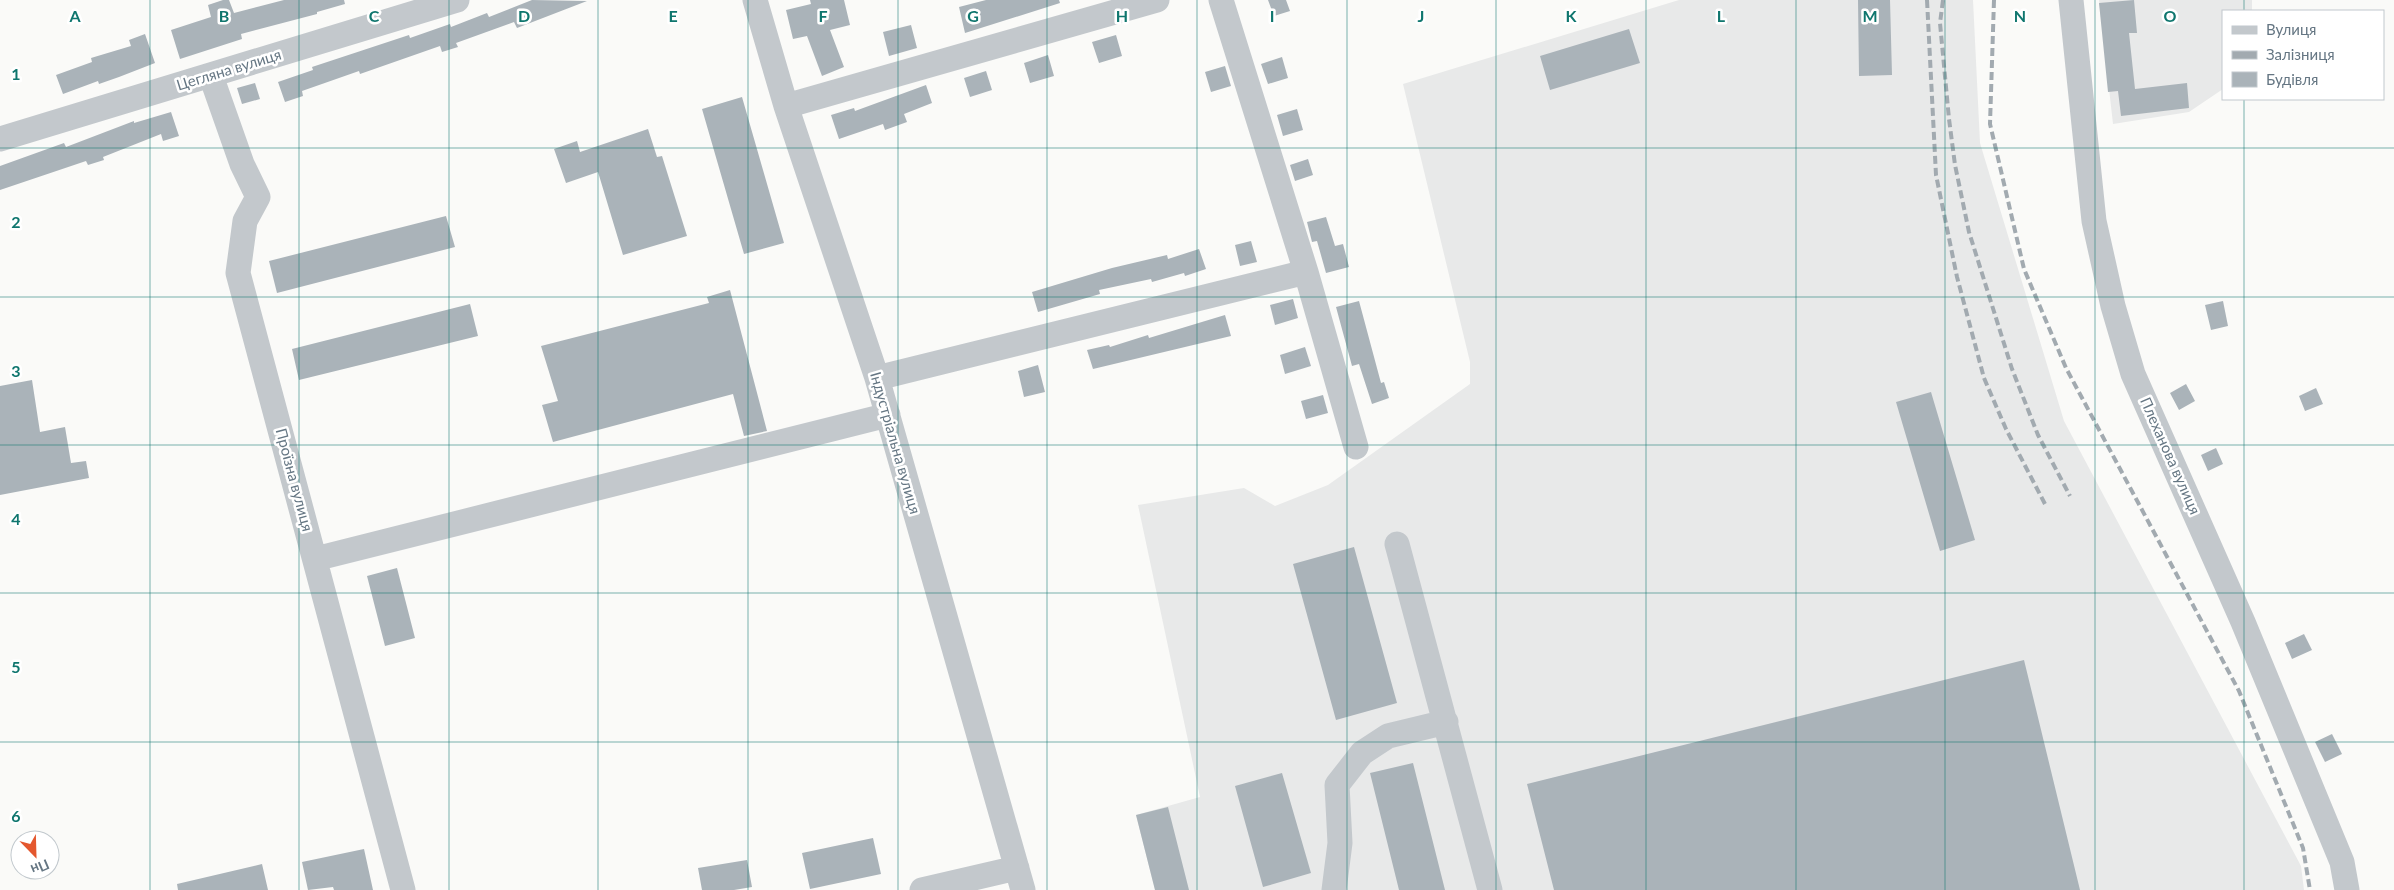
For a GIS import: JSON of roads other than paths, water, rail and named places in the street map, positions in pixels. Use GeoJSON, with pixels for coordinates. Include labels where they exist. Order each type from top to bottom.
{"type":"FeatureCollection","features":[{"type":"Feature","properties":{"kind":"street","name":"Цегляна вулиця"},"geometry":{"type":"LineString","coordinates":[[0,139],[457,0]]}},
{"type":"Feature","properties":{"kind":"street","name":"Індустріальна вулиця"},"geometry":{"type":"LineString","coordinates":[[755,0],[786,106],[888,414],[1020,879]]}},
{"type":"Feature","properties":{"kind":"street"},"geometry":{"type":"LineString","coordinates":[[786,106],[1157,0]]}},
{"type":"Feature","properties":{"kind":"street"},"geometry":{"type":"LineString","coordinates":[[1221,0],[1306,272],[1356,447]]}},
{"type":"Feature","properties":{"kind":"street","name":"Плеханова вулиця"},"geometry":{"type":"LineString","coordinates":[[2071,0],[2094,221],[2113,306],[2134,374],[2243,622],[2335,843],[2342,862],[2347,890]]}},
{"type":"Feature","properties":{"kind":"street","name":"Проїзна вулиця"},"geometry":{"type":"LineString","coordinates":[[211,76],[242,164],[258,196],[245,221],[238,273],[403,890]]}},
{"type":"Feature","properties":{"kind":"street"},"geometry":{"type":"LineString","coordinates":[[877,378],[1306,272]]}},
{"type":"Feature","properties":{"kind":"street"},"geometry":{"type":"LineString","coordinates":[[315,559],[888,414]]}},
{"type":"Feature","properties":{"kind":"street"},"geometry":{"type":"LineString","coordinates":[[1397,544],[1490,890]]}},
{"type":"Feature","properties":{"kind":"street"},"geometry":{"type":"LineString","coordinates":[[1334,890],[1340,843],[1337,785],[1362,753],[1388,736],[1446,722]]}},
{"type":"Feature","properties":{"kind":"street"},"geometry":{"type":"LineString","coordinates":[[922,890],[1020,879]]}},
{"type":"Feature","properties":{"kind":"railway"},"geometry":{"type":"LineString","coordinates":[[1927,0],[1936,175],[1957,277],[1984,378],[2006,429],[2046,506]]}},
{"type":"Feature","properties":{"kind":"railway"},"geometry":{"type":"LineString","coordinates":[[1943,0],[1940,23],[1949,119],[1955,165],[1969,232],[2012,369],[2038,435],[2070,496]]}},
{"type":"Feature","properties":{"kind":"railway"},"geometry":{"type":"LineString","coordinates":[[1994,0],[1990,124],[2024,269],[2066,368],[2239,691],[2303,848],[2310,890]]}}]}
